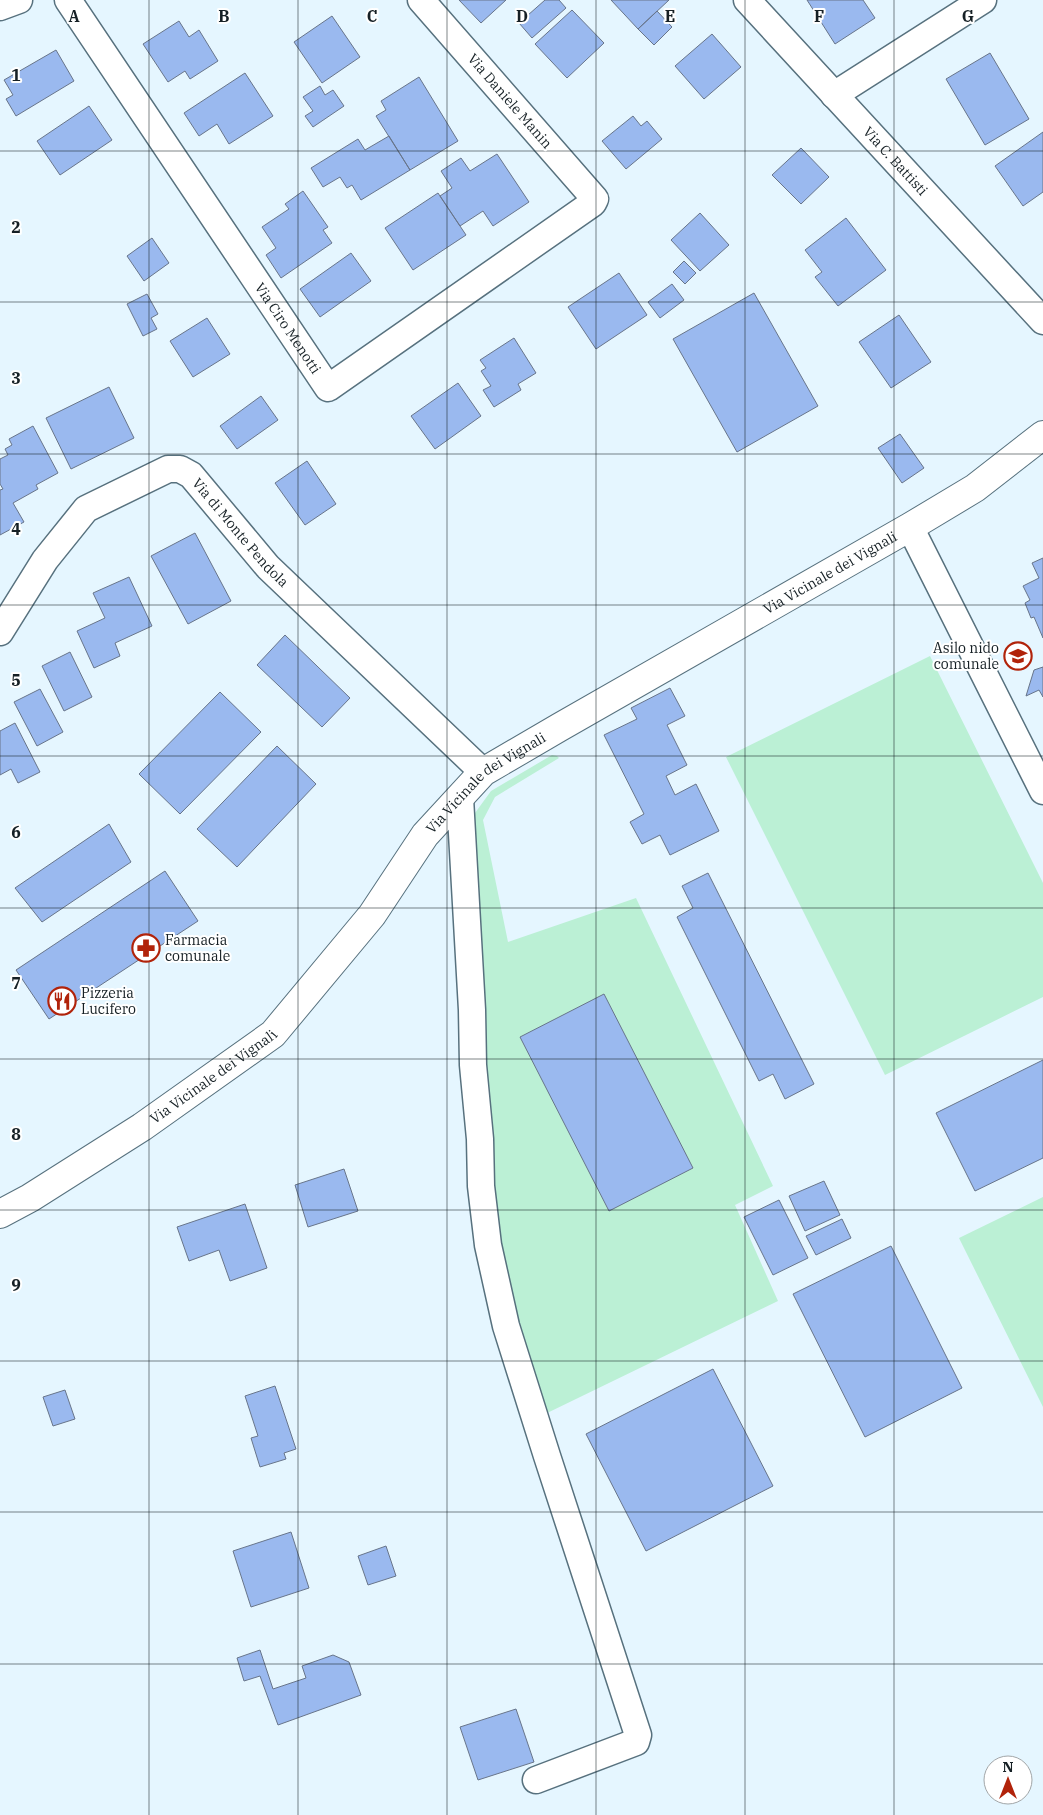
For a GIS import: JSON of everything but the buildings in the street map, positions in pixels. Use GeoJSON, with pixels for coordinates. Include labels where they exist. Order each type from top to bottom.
{"type":"FeatureCollection","features":[{"type":"Feature","properties":{"kind":"street"},"geometry":{"type":"LineString","coordinates":[[0,7],[19,0]]}},
{"type":"Feature","properties":{"kind":"street","name":"Via Ciro Menotti"},"geometry":{"type":"LineString","coordinates":[[68,0],[328,388],[594,203]]}},
{"type":"Feature","properties":{"kind":"street","name":"Via Daniele Manin"},"geometry":{"type":"LineString","coordinates":[[421,0],[593,195],[594,203]]}},
{"type":"Feature","properties":{"kind":"street","name":"Via C. Battisti"},"geometry":{"type":"LineString","coordinates":[[747,0],[1043,321]]}},
{"type":"Feature","properties":{"kind":"street"},"geometry":{"type":"LineString","coordinates":[[834,95],[983,0]]}},
{"type":"Feature","properties":{"kind":"street","name":"Via Vicinale dei Vignali"},"geometry":{"type":"LineString","coordinates":[[0,1214],[30,1198],[142,1127],[273,1034],[372,915],[425,835],[484,772],[560,726],[975,488],[1043,435]]}},
{"type":"Feature","properties":{"kind":"street","name":"Via di Monte Pendola"},"geometry":{"type":"LineString","coordinates":[[0,632],[46,560],[86,509],[168,469],[180,469],[191,475],[268,567],[484,772]]}},
{"type":"Feature","properties":{"kind":"street"},"geometry":{"type":"LineString","coordinates":[[910,527],[1043,791]]}},
{"type":"Feature","properties":{"kind":"street"},"geometry":{"type":"LineString","coordinates":[[460,798],[471,983],[473,1065],[480,1140],[481,1186],[488,1245],[509,1335],[638,1734],[636,1742],[536,1780]]}},
{"type":"Feature","properties":{"kind":"green space"},"geometry":{"type":"Polygon","coordinates":[[[930,656],[1043,883],[1043,997],[885,1075],[726,757],[930,656]]]}},
{"type":"Feature","properties":{"kind":"green space"},"geometry":{"type":"Polygon","coordinates":[[[552,755],[559,758],[495,797],[483,820],[508,942],[636,898],[773,1186],[735,1205],[778,1301],[543,1415],[494,1231],[467,824],[491,791],[552,755]]]}},
{"type":"Feature","properties":{"kind":"green space"},"geometry":{"type":"Polygon","coordinates":[[[1043,1197],[1043,1407],[959,1238],[1043,1197]]]}},
{"type":"Feature","properties":{"kind":"place","name":"Asilo nido comunale"},"geometry":{"type":"Point","coordinates":[1018,656]}},
{"type":"Feature","properties":{"kind":"place","name":"Farmacia comunale"},"geometry":{"type":"Point","coordinates":[146,948]}},
{"type":"Feature","properties":{"kind":"place","name":"Pizzeria Lucifero"},"geometry":{"type":"Point","coordinates":[62,1001]}}]}
